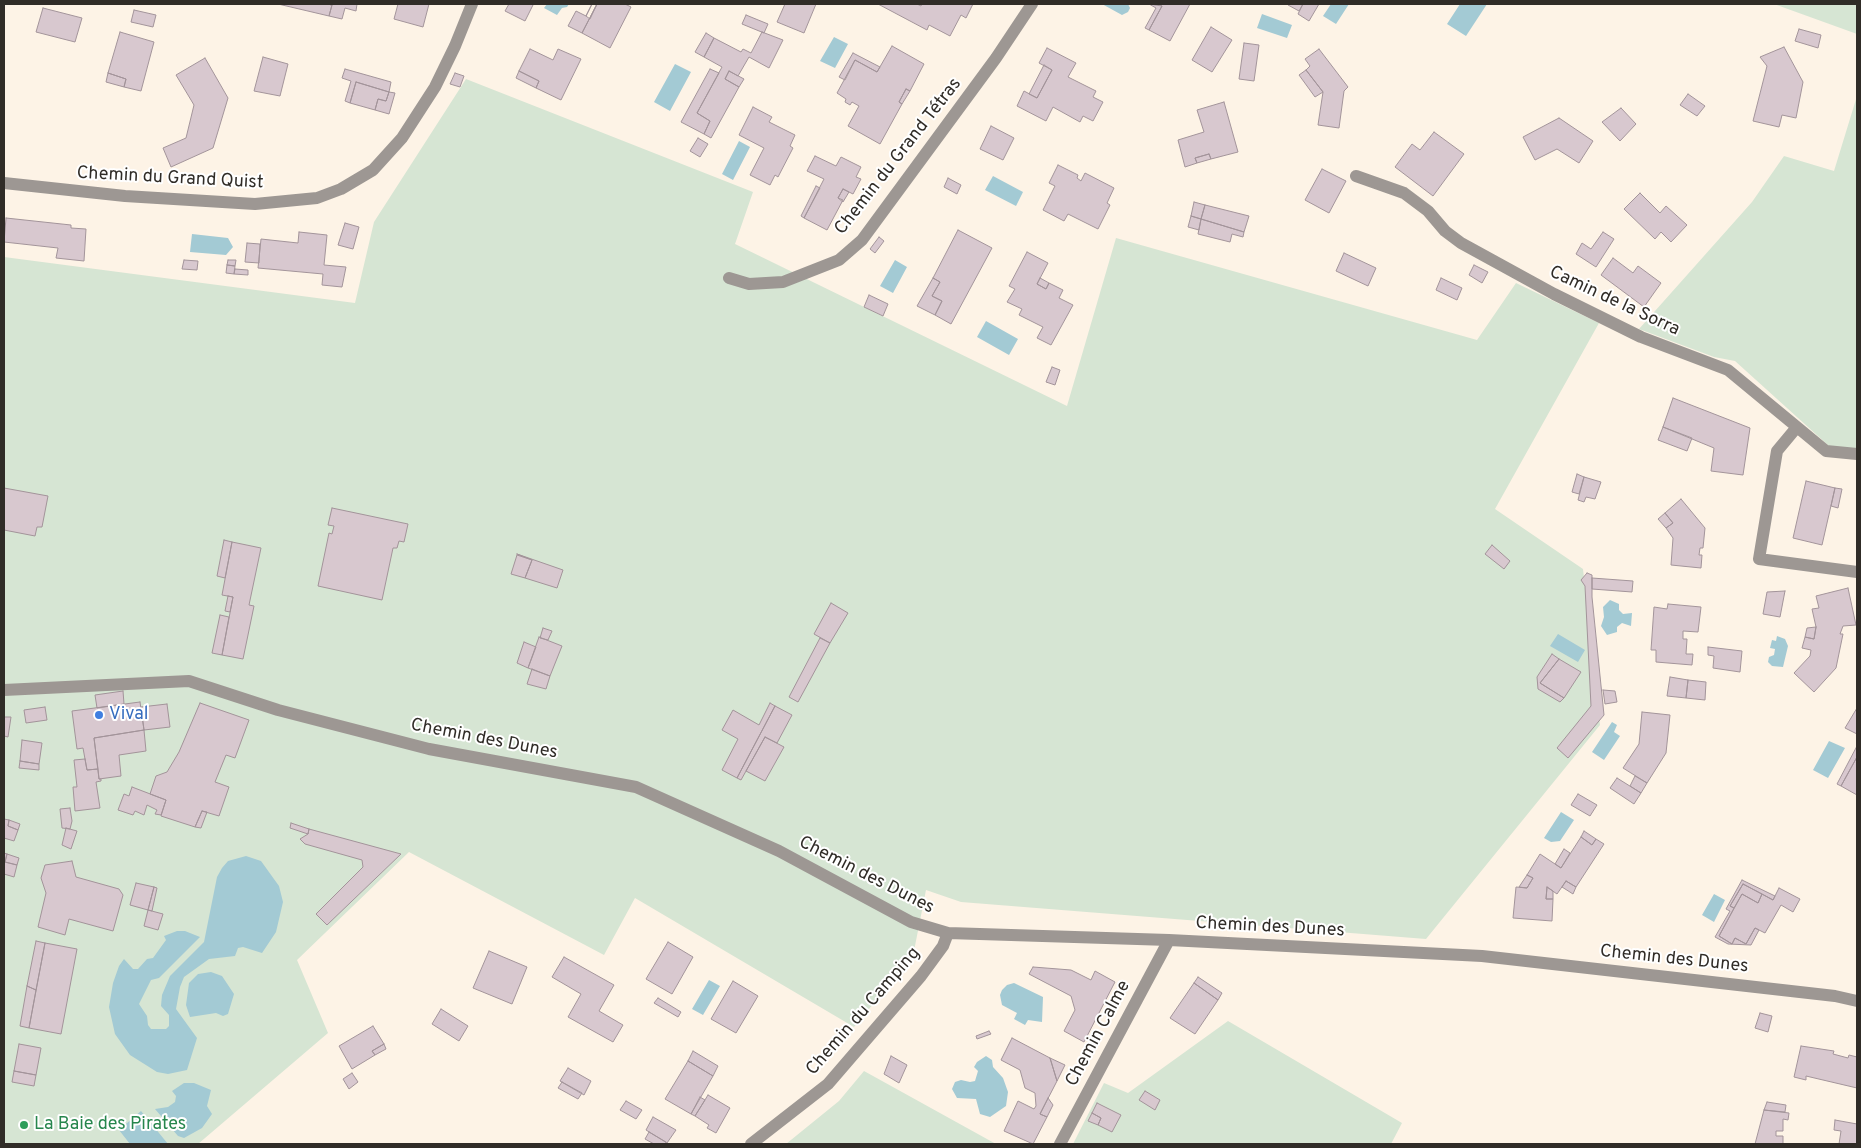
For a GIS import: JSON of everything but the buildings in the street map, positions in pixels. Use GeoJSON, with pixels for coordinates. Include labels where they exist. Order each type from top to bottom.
{"type":"FeatureCollection","features":[{"type":"Feature","properties":{"kind":"street","name":"Chemin du Grand Quist"},"geometry":{"type":"LineString","coordinates":[[4,183],[125,196],[254,204],[317,198],[341,189],[374,170],[402,138],[435,87],[455,46],[472,4]]}},
{"type":"Feature","properties":{"kind":"street","name":"Chemin du Grand Tétras"},"geometry":{"type":"LineString","coordinates":[[729,278],[748,284],[783,282],[839,260],[862,240],[990,66],[1032,4]]}},
{"type":"Feature","properties":{"kind":"street","name":"Camin de la Sorra"},"geometry":{"type":"LineString","coordinates":[[1356,176],[1404,193],[1417,201],[1445,231],[1462,243],[1554,294],[1641,337],[1728,370],[1826,450],[1857,454]]}},
{"type":"Feature","properties":{"kind":"street"},"geometry":{"type":"LineString","coordinates":[[1797,427],[1777,451],[1760,559],[1857,572]]}},
{"type":"Feature","properties":{"kind":"street","name":"Chemin des Dunes"},"geometry":{"type":"LineString","coordinates":[[4,690],[189,682],[278,710],[429,749],[636,787],[779,851],[912,922],[948,933],[1170,940],[1482,956],[1835,996],[1857,1002]]}},
{"type":"Feature","properties":{"kind":"street","name":"Chemin du Camping"},"geometry":{"type":"LineString","coordinates":[[751,1144],[828,1084],[921,976],[943,946],[948,933]]}},
{"type":"Feature","properties":{"kind":"street","name":"Chemin Calme"},"geometry":{"type":"LineString","coordinates":[[1060,1144],[1170,940]]}},
{"type":"Feature","properties":{"kind":"green space"},"geometry":{"type":"Polygon","coordinates":[[[1774,4],[1857,4],[1857,34],[1774,4]]]}},
{"type":"Feature","properties":{"kind":"green space"},"geometry":{"type":"Polygon","coordinates":[[[466,79],[753,192],[735,244],[1067,406],[1116,238],[1477,340],[1516,283],[1599,323],[1495,509],[1583,569],[1600,725],[1426,939],[961,902],[926,890],[913,956],[854,1027],[635,898],[604,955],[409,852],[297,960],[328,1033],[198,1144],[4,1144],[4,257],[355,303],[374,222],[466,79]]]}},
{"type":"Feature","properties":{"kind":"green space"},"geometry":{"type":"Polygon","coordinates":[[[1857,96],[1857,449],[1829,446],[1735,361],[1714,357],[1639,329],[1752,202],[1784,156],[1834,171],[1857,96]]]}},
{"type":"Feature","properties":{"kind":"green space"},"geometry":{"type":"Polygon","coordinates":[[[1228,1021],[1402,1123],[1391,1144],[1073,1144],[1104,1083],[1128,1093],[1228,1021]]]}},
{"type":"Feature","properties":{"kind":"green space"},"geometry":{"type":"Polygon","coordinates":[[[864,1071],[996,1144],[786,1144],[839,1101],[864,1071]]]}},
{"type":"Feature","properties":{"kind":"water"},"geometry":{"type":"Polygon","coordinates":[[[547,4],[569,4],[567,7],[562,8],[557,15],[544,8],[547,4]]]}},
{"type":"Feature","properties":{"kind":"water"},"geometry":{"type":"Polygon","coordinates":[[[1102,4],[1128,4],[1130,8],[1128,12],[1122,15],[1102,4]]]}},
{"type":"Feature","properties":{"kind":"water"},"geometry":{"type":"Polygon","coordinates":[[[1331,4],[1349,4],[1336,24],[1323,16],[1331,4]]]}},
{"type":"Feature","properties":{"kind":"water"},"geometry":{"type":"Polygon","coordinates":[[[1460,4],[1487,4],[1466,36],[1447,24],[1460,4]]]}},
{"type":"Feature","properties":{"kind":"water"},"geometry":{"type":"Polygon","coordinates":[[[1262,14],[1292,25],[1287,38],[1257,28],[1262,14]]]}},
{"type":"Feature","properties":{"kind":"water"},"geometry":{"type":"Polygon","coordinates":[[[834,37],[848,44],[835,68],[820,61],[834,37]]]}},
{"type":"Feature","properties":{"kind":"water"},"geometry":{"type":"Polygon","coordinates":[[[675,64],[691,72],[670,111],[654,102],[675,64]]]}},
{"type":"Feature","properties":{"kind":"water"},"geometry":{"type":"Polygon","coordinates":[[[739,141],[750,147],[733,180],[722,174],[739,141]]]}},
{"type":"Feature","properties":{"kind":"water"},"geometry":{"type":"Polygon","coordinates":[[[993,176],[1023,192],[1016,206],[985,190],[993,176]]]}},
{"type":"Feature","properties":{"kind":"water"},"geometry":{"type":"Polygon","coordinates":[[[192,234],[228,238],[233,247],[226,255],[190,252],[192,234]]]}},
{"type":"Feature","properties":{"kind":"water"},"geometry":{"type":"Polygon","coordinates":[[[895,260],[907,267],[893,293],[880,286],[895,260]]]}},
{"type":"Feature","properties":{"kind":"water"},"geometry":{"type":"Polygon","coordinates":[[[986,321],[1018,339],[1009,355],[977,337],[986,321]]]}},
{"type":"Feature","properties":{"kind":"water"},"geometry":{"type":"Polygon","coordinates":[[[1610,600],[1619,604],[1619,610],[1623,614],[1632,613],[1631,626],[1622,623],[1617,627],[1617,632],[1607,635],[1601,626],[1604,617],[1603,607],[1610,600]]]}},
{"type":"Feature","properties":{"kind":"water"},"geometry":{"type":"Polygon","coordinates":[[[1558,634],[1585,650],[1578,662],[1550,646],[1558,634]]]}},
{"type":"Feature","properties":{"kind":"water"},"geometry":{"type":"Polygon","coordinates":[[[1777,636],[1785,639],[1788,646],[1783,667],[1772,666],[1768,662],[1769,657],[1774,655],[1775,649],[1770,648],[1772,640],[1776,641],[1777,636]]]}},
{"type":"Feature","properties":{"kind":"water"},"geometry":{"type":"Polygon","coordinates":[[[1612,722],[1617,725],[1614,732],[1620,736],[1604,760],[1592,752],[1612,722]]]}},
{"type":"Feature","properties":{"kind":"water"},"geometry":{"type":"Polygon","coordinates":[[[1829,741],[1845,748],[1828,778],[1813,770],[1829,741]]]}},
{"type":"Feature","properties":{"kind":"water"},"geometry":{"type":"Polygon","coordinates":[[[1561,812],[1574,820],[1560,841],[1551,842],[1544,838],[1561,812]]]}},
{"type":"Feature","properties":{"kind":"water"},"geometry":{"type":"Polygon","coordinates":[[[246,856],[261,861],[279,886],[283,902],[276,932],[262,953],[243,947],[238,948],[235,956],[209,959],[184,977],[176,1009],[197,1038],[187,1070],[168,1074],[157,1072],[130,1055],[115,1034],[109,1007],[113,983],[119,966],[124,959],[133,969],[138,969],[147,959],[153,958],[166,940],[164,936],[177,931],[185,931],[200,937],[159,978],[151,980],[139,1004],[147,1016],[148,1025],[151,1029],[166,1029],[169,1026],[169,1015],[161,1006],[162,995],[170,976],[204,942],[217,877],[222,868],[228,861],[246,856]]]}},
{"type":"Feature","properties":{"kind":"water"},"geometry":{"type":"Polygon","coordinates":[[[1714,894],[1725,900],[1714,922],[1702,915],[1714,894]]]}},
{"type":"Feature","properties":{"kind":"water"},"geometry":{"type":"Polygon","coordinates":[[[211,972],[222,976],[234,994],[228,1014],[223,1016],[216,1013],[190,1017],[186,1005],[189,983],[198,974],[211,972]]]}},
{"type":"Feature","properties":{"kind":"water"},"geometry":{"type":"Polygon","coordinates":[[[709,980],[720,986],[703,1015],[692,1009],[709,980]]]}},
{"type":"Feature","properties":{"kind":"water"},"geometry":{"type":"Polygon","coordinates":[[[1014,983],[1043,997],[1042,1022],[1028,1020],[1025,1025],[1014,1019],[1017,1013],[1002,1005],[1000,995],[1002,990],[1007,985],[1014,983]]]}},
{"type":"Feature","properties":{"kind":"water"},"geometry":{"type":"Polygon","coordinates":[[[986,1056],[992,1060],[993,1067],[1003,1078],[1008,1092],[1006,1106],[990,1117],[980,1114],[976,1099],[957,1098],[952,1089],[955,1082],[961,1080],[975,1081],[978,1071],[974,1067],[977,1062],[986,1056]]]}},
{"type":"Feature","properties":{"kind":"water"},"geometry":{"type":"Polygon","coordinates":[[[184,1083],[194,1083],[211,1090],[207,1106],[212,1114],[202,1128],[184,1138],[178,1136],[155,1109],[168,1107],[175,1102],[176,1096],[172,1091],[184,1083]]]}},
{"type":"Feature","properties":{"kind":"water"},"geometry":{"type":"Polygon","coordinates":[[[141,1111],[168,1144],[130,1144],[119,1130],[141,1111]]]}},
{"type":"Feature","properties":{"kind":"place","name":"Vival"},"geometry":{"type":"Point","coordinates":[99,715]}},
{"type":"Feature","properties":{"kind":"place","name":"La Baie des Pirates"},"geometry":{"type":"Point","coordinates":[24,1125]}}]}
